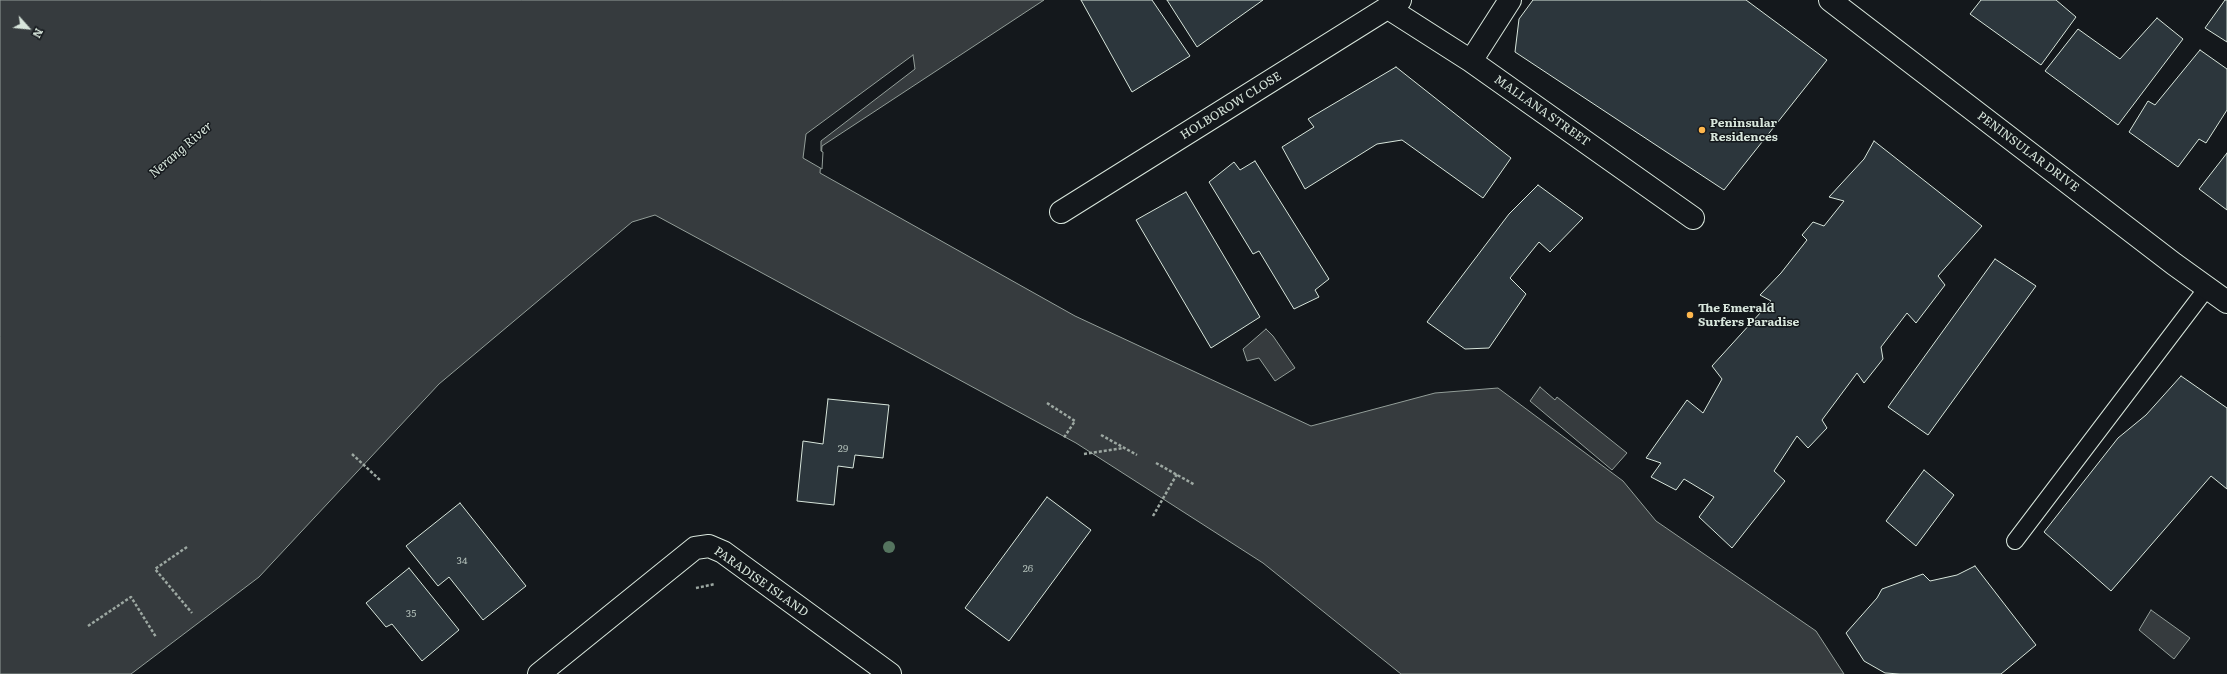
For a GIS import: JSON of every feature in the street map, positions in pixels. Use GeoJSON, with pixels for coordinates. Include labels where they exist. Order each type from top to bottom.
{"type":"FeatureCollection","features":[{"type":"Feature","properties":{"kind":"street"},"geometry":{"type":"LineString","coordinates":[[1471,61],[1510,0]]}},
{"type":"Feature","properties":{"kind":"street","name":"PENINSULAR DRIVE"},"geometry":{"type":"LineString","coordinates":[[1830,0],[2227,302]]}},
{"type":"Feature","properties":{"kind":"street","name":"MALLANA STREET"},"geometry":{"type":"LineString","coordinates":[[1394,4],[1471,61],[1693,218]]}},
{"type":"Feature","properties":{"kind":"street","name":"HOLBOROW CLOSE"},"geometry":{"type":"LineString","coordinates":[[1061,212],[1394,4]]}},
{"type":"Feature","properties":{"kind":"street","name":"PARADISE ISLAND"},"geometry":{"type":"LineString","coordinates":[[539,674],[695,548],[709,546],[723,552],[890,674]]}},
{"type":"Feature","properties":{"kind":"lane"},"geometry":{"type":"LineString","coordinates":[[2015,541],[2207,288]]}},
{"type":"Feature","properties":{"kind":"path"},"geometry":{"type":"LineString","coordinates":[[1047,403],[1075,421],[1063,440]]}},
{"type":"Feature","properties":{"kind":"path"},"geometry":{"type":"LineString","coordinates":[[1101,435],[1137,455]]}},
{"type":"Feature","properties":{"kind":"path"},"geometry":{"type":"LineString","coordinates":[[1084,454],[1124,448]]}},
{"type":"Feature","properties":{"kind":"path"},"geometry":{"type":"LineString","coordinates":[[352,454],[380,480]]}},
{"type":"Feature","properties":{"kind":"path"},"geometry":{"type":"LineString","coordinates":[[1156,463],[1195,485]]}},
{"type":"Feature","properties":{"kind":"path"},"geometry":{"type":"LineString","coordinates":[[1153,516],[1176,474]]}},
{"type":"Feature","properties":{"kind":"path"},"geometry":{"type":"LineString","coordinates":[[187,547],[155,569],[192,612]]}},
{"type":"Feature","properties":{"kind":"path"},"geometry":{"type":"LineString","coordinates":[[691,592],[703,585],[717,585]]}},
{"type":"Feature","properties":{"kind":"path"},"geometry":{"type":"LineString","coordinates":[[88,626],[131,597],[156,637]]}},
{"type":"Feature","properties":{"kind":"water","name":"Nerang River"},"geometry":{"type":"Polygon","coordinates":[[[0,0],[1044,0],[822,146],[820,173],[1075,316],[1311,426],[1435,393],[1498,388],[1623,481],[1656,521],[1816,631],[1844,674],[1401,674],[1263,563],[1076,443],[655,215],[632,222],[439,384],[259,577],[131,674],[0,674],[0,0]]]}},
{"type":"Feature","properties":{"kind":"water"},"geometry":{"type":"Polygon","coordinates":[[[1266,329],[1273,336],[1295,368],[1275,381],[1259,358],[1247,361],[1243,349],[1266,329]]]}},
{"type":"Feature","properties":{"kind":"water"},"geometry":{"type":"Polygon","coordinates":[[[1540,387],[1555,400],[1557,397],[1627,453],[1612,470],[1530,401],[1540,387]]]}},
{"type":"Feature","properties":{"kind":"water"},"geometry":{"type":"Polygon","coordinates":[[[2151,610],[2190,638],[2174,659],[2139,630],[2151,610]]]}},
{"type":"Feature","properties":{"kind":"pier"},"geometry":{"type":"Polygon","coordinates":[[[913,55],[915,69],[821,141],[821,151],[823,152],[822,169],[803,158],[806,134],[913,55]]]}},
{"type":"Feature","properties":{"kind":"building"},"geometry":{"type":"Polygon","coordinates":[[[1081,0],[1152,0],[1190,56],[1132,92],[1081,0]]]}},
{"type":"Feature","properties":{"kind":"building"},"geometry":{"type":"Polygon","coordinates":[[[1167,0],[1263,0],[1197,47],[1167,0]]]}},
{"type":"Feature","properties":{"kind":"building","name":"Peninsular Residences"},"geometry":{"type":"Polygon","coordinates":[[[1533,0],[1746,0],[1827,60],[1724,190],[1515,52],[1519,19],[1533,0]]]}},
{"type":"Feature","properties":{"kind":"building"},"geometry":{"type":"Polygon","coordinates":[[[1981,0],[2056,0],[2076,17],[2041,65],[1970,14],[1981,0]]]}},
{"type":"Feature","properties":{"kind":"building"},"geometry":{"type":"Polygon","coordinates":[[[2225,0],[2227,0],[2227,42],[2205,28],[2225,0]]]}},
{"type":"Feature","properties":{"kind":"building"},"geometry":{"type":"Polygon","coordinates":[[[2157,18],[2183,39],[2118,125],[2045,71],[2078,29],[2120,59],[2157,18]]]}},
{"type":"Feature","properties":{"kind":"building"},"geometry":{"type":"Polygon","coordinates":[[[2200,50],[2227,69],[2227,110],[2206,143],[2199,139],[2178,167],[2129,132],[2148,101],[2155,105],[2200,50]]]}},
{"type":"Feature","properties":{"kind":"building"},"geometry":{"type":"Polygon","coordinates":[[[1396,67],[1511,158],[1483,198],[1402,140],[1377,144],[1305,189],[1282,147],[1314,127],[1308,119],[1396,67]]]}},
{"type":"Feature","properties":{"kind":"building"},"geometry":{"type":"Polygon","coordinates":[[[1874,141],[1982,226],[1938,276],[1945,285],[1916,323],[1907,313],[1881,347],[1883,359],[1864,383],[1857,373],[1822,420],[1827,428],[1808,448],[1797,436],[1774,471],[1785,481],[1732,548],[1699,517],[1714,497],[1684,479],[1676,490],[1651,477],[1661,463],[1646,458],[1687,400],[1703,413],[1722,379],[1712,366],[1771,301],[1760,295],[1781,273],[1807,240],[1802,235],[1813,222],[1824,226],[1844,201],[1829,197],[1864,159],[1874,141]]]}},
{"type":"Feature","properties":{"kind":"building"},"geometry":{"type":"Polygon","coordinates":[[[2227,153],[2227,210],[2199,189],[2227,153]]]}},
{"type":"Feature","properties":{"kind":"building"},"geometry":{"type":"Polygon","coordinates":[[[1255,161],[1329,279],[1315,290],[1319,297],[1294,309],[1259,251],[1253,254],[1209,182],[1234,162],[1240,170],[1255,161]]]}},
{"type":"Feature","properties":{"kind":"building"},"geometry":{"type":"Polygon","coordinates":[[[1538,185],[1583,218],[1550,252],[1539,242],[1510,278],[1526,294],[1489,348],[1465,349],[1427,322],[1509,214],[1538,185]]]}},
{"type":"Feature","properties":{"kind":"building"},"geometry":{"type":"Polygon","coordinates":[[[1186,192],[1260,317],[1211,348],[1136,220],[1186,192]]]}},
{"type":"Feature","properties":{"kind":"building"},"geometry":{"type":"Polygon","coordinates":[[[1995,259],[2036,286],[1928,435],[1888,407],[1995,259]]]}},
{"type":"Feature","properties":{"kind":"building"},"geometry":{"type":"Polygon","coordinates":[[[2181,376],[2227,408],[2227,489],[2211,476],[2111,591],[2044,532],[2118,438],[2146,415],[2181,376]]]}},
{"type":"Feature","properties":{"kind":"building"},"geometry":{"type":"Polygon","coordinates":[[[828,399],[889,405],[883,458],[855,455],[853,468],[838,466],[834,505],[797,501],[803,441],[823,444],[828,399]]]}},
{"type":"Feature","properties":{"kind":"building"},"geometry":{"type":"Polygon","coordinates":[[[1924,470],[1954,495],[1916,546],[1886,521],[1924,470]]]}},
{"type":"Feature","properties":{"kind":"building"},"geometry":{"type":"Polygon","coordinates":[[[1047,497],[1091,530],[1009,641],[965,608],[1047,497]]]}},
{"type":"Feature","properties":{"kind":"building"},"geometry":{"type":"Polygon","coordinates":[[[460,503],[526,586],[483,620],[449,577],[438,586],[406,546],[460,503]]]}},
{"type":"Feature","properties":{"kind":"building"},"geometry":{"type":"Polygon","coordinates":[[[1975,566],[2036,645],[2001,674],[1885,673],[1864,661],[1846,633],[1877,598],[1882,589],[1923,574],[1930,581],[1957,575],[1975,566]]]}},
{"type":"Feature","properties":{"kind":"building"},"geometry":{"type":"Polygon","coordinates":[[[409,568],[459,630],[422,661],[392,624],[386,627],[366,603],[409,568]]]}},
{"type":"Feature","properties":{"kind":"place","name":"Peninsular Residences"},"geometry":{"type":"Point","coordinates":[1702,130]}},
{"type":"Feature","properties":{"kind":"place","name":"The Emerald Surfers Paradise"},"geometry":{"type":"Point","coordinates":[1690,315]}}]}
